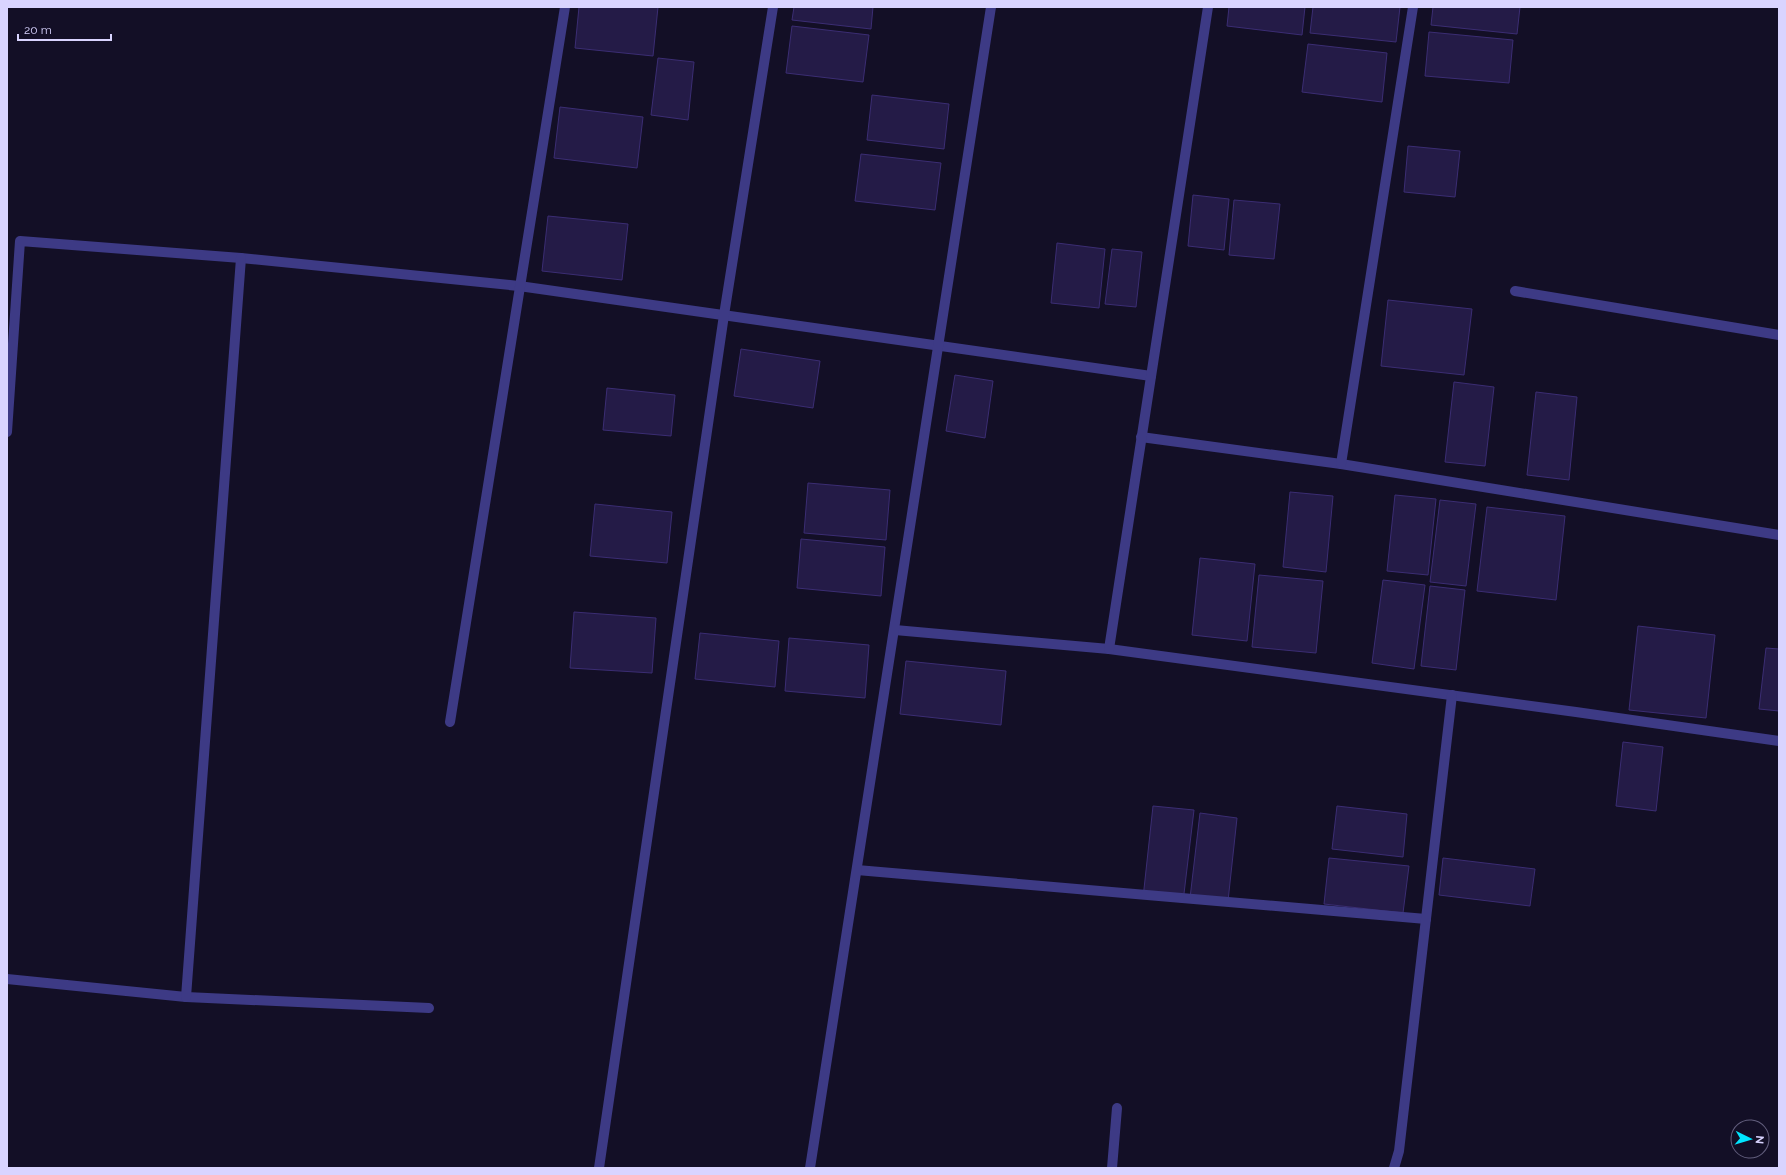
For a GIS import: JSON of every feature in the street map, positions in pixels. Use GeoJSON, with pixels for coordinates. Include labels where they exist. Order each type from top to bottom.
{"type":"FeatureCollection","features":[{"type":"Feature","properties":{"kind":"street"},"geometry":{"type":"LineString","coordinates":[[450,722],[565,7]]}},
{"type":"Feature","properties":{"kind":"street"},"geometry":{"type":"LineString","coordinates":[[599,1168],[724,315],[773,7]]}},
{"type":"Feature","properties":{"kind":"street"},"geometry":{"type":"LineString","coordinates":[[810,1168],[991,7]]}},
{"type":"Feature","properties":{"kind":"street"},"geometry":{"type":"LineString","coordinates":[[1109,649],[1208,7]]}},
{"type":"Feature","properties":{"kind":"street"},"geometry":{"type":"LineString","coordinates":[[1341,464],[1414,7]]}},
{"type":"Feature","properties":{"kind":"street"},"geometry":{"type":"LineString","coordinates":[[7,432],[20,242],[241,258],[519,286],[1151,376]]}},
{"type":"Feature","properties":{"kind":"street"},"geometry":{"type":"LineString","coordinates":[[186,997],[241,258]]}},
{"type":"Feature","properties":{"kind":"street"},"geometry":{"type":"LineString","coordinates":[[1515,291],[1779,335]]}},
{"type":"Feature","properties":{"kind":"street"},"geometry":{"type":"LineString","coordinates":[[1141,436],[1341,464],[1779,535]]}},
{"type":"Feature","properties":{"kind":"street"},"geometry":{"type":"LineString","coordinates":[[895,630],[1109,649],[1779,741]]}},
{"type":"Feature","properties":{"kind":"street"},"geometry":{"type":"LineString","coordinates":[[1394,1168],[1399,1151],[1452,695]]}},
{"type":"Feature","properties":{"kind":"street"},"geometry":{"type":"LineString","coordinates":[[857,870],[1426,919]]}},
{"type":"Feature","properties":{"kind":"street"},"geometry":{"type":"LineString","coordinates":[[7,979],[186,997],[429,1008]]}},
{"type":"Feature","properties":{"kind":"street"},"geometry":{"type":"LineString","coordinates":[[1112,1168],[1117,1108]]}},
{"type":"Feature","properties":{"kind":"building"},"geometry":{"type":"Polygon","coordinates":[[[579,7],[658,7],[653,56],[575,48],[579,7]]]}},
{"type":"Feature","properties":{"kind":"building"},"geometry":{"type":"Polygon","coordinates":[[[794,7],[873,7],[871,29],[792,20],[794,7]]]}},
{"type":"Feature","properties":{"kind":"building"},"geometry":{"type":"Polygon","coordinates":[[[1229,7],[1305,7],[1302,35],[1227,26],[1229,7]]]}},
{"type":"Feature","properties":{"kind":"building"},"geometry":{"type":"Polygon","coordinates":[[[1313,7],[1400,7],[1396,42],[1310,33],[1313,7]]]}},
{"type":"Feature","properties":{"kind":"building"},"geometry":{"type":"Polygon","coordinates":[[[1433,7],[1520,7],[1517,34],[1431,25],[1433,7]]]}},
{"type":"Feature","properties":{"kind":"building"},"geometry":{"type":"Polygon","coordinates":[[[792,26],[869,35],[863,82],[786,73],[792,26]]]}},
{"type":"Feature","properties":{"kind":"building"},"geometry":{"type":"Polygon","coordinates":[[[1429,32],[1513,40],[1509,83],[1425,76],[1429,32]]]}},
{"type":"Feature","properties":{"kind":"building"},"geometry":{"type":"Polygon","coordinates":[[[1308,44],[1387,53],[1382,102],[1302,92],[1308,44]]]}},
{"type":"Feature","properties":{"kind":"building"},"geometry":{"type":"Polygon","coordinates":[[[658,58],[694,62],[688,120],[651,115],[658,58]]]}},
{"type":"Feature","properties":{"kind":"building"},"geometry":{"type":"Polygon","coordinates":[[[872,95],[949,104],[944,149],[867,140],[872,95]]]}},
{"type":"Feature","properties":{"kind":"building"},"geometry":{"type":"Polygon","coordinates":[[[560,107],[643,117],[637,168],[554,158],[560,107]]]}},
{"type":"Feature","properties":{"kind":"building"},"geometry":{"type":"Polygon","coordinates":[[[1408,146],[1460,151],[1455,197],[1404,192],[1408,146]]]}},
{"type":"Feature","properties":{"kind":"building"},"geometry":{"type":"Polygon","coordinates":[[[861,154],[941,163],[935,210],[855,201],[861,154]]]}},
{"type":"Feature","properties":{"kind":"building"},"geometry":{"type":"Polygon","coordinates":[[[1193,195],[1229,199],[1224,250],[1188,246],[1193,195]]]}},
{"type":"Feature","properties":{"kind":"building"},"geometry":{"type":"Polygon","coordinates":[[[1234,200],[1280,204],[1274,259],[1229,255],[1234,200]]]}},
{"type":"Feature","properties":{"kind":"building"},"geometry":{"type":"Polygon","coordinates":[[[548,216],[628,224],[622,280],[542,271],[548,216]]]}},
{"type":"Feature","properties":{"kind":"building"},"geometry":{"type":"Polygon","coordinates":[[[1057,243],[1105,249],[1099,308],[1051,303],[1057,243]]]}},
{"type":"Feature","properties":{"kind":"building"},"geometry":{"type":"Polygon","coordinates":[[[1112,249],[1142,252],[1136,307],[1105,304],[1112,249]]]}},
{"type":"Feature","properties":{"kind":"building"},"geometry":{"type":"Polygon","coordinates":[[[1388,300],[1472,309],[1464,375],[1381,366],[1388,300]]]}},
{"type":"Feature","properties":{"kind":"building"},"geometry":{"type":"Polygon","coordinates":[[[741,349],[820,361],[813,408],[734,396],[741,349]]]}},
{"type":"Feature","properties":{"kind":"building"},"geometry":{"type":"Polygon","coordinates":[[[955,375],[993,381],[985,438],[946,431],[955,375]]]}},
{"type":"Feature","properties":{"kind":"building"},"geometry":{"type":"Polygon","coordinates":[[[1454,382],[1494,387],[1485,466],[1445,462],[1454,382]]]}},
{"type":"Feature","properties":{"kind":"building"},"geometry":{"type":"Polygon","coordinates":[[[607,388],[675,395],[671,436],[603,430],[607,388]]]}},
{"type":"Feature","properties":{"kind":"building"},"geometry":{"type":"Polygon","coordinates":[[[1536,392],[1577,397],[1569,480],[1527,475],[1536,392]]]}},
{"type":"Feature","properties":{"kind":"building"},"geometry":{"type":"Polygon","coordinates":[[[808,483],[890,490],[886,540],[804,533],[808,483]]]}},
{"type":"Feature","properties":{"kind":"building"},"geometry":{"type":"Polygon","coordinates":[[[1290,492],[1333,496],[1326,572],[1283,567],[1290,492]]]}},
{"type":"Feature","properties":{"kind":"building"},"geometry":{"type":"Polygon","coordinates":[[[1395,495],[1436,499],[1428,575],[1387,571],[1395,495]]]}},
{"type":"Feature","properties":{"kind":"building"},"geometry":{"type":"Polygon","coordinates":[[[1440,500],[1476,504],[1466,586],[1430,582],[1440,500]]]}},
{"type":"Feature","properties":{"kind":"building"},"geometry":{"type":"Polygon","coordinates":[[[595,504],[672,512],[667,563],[590,556],[595,504]]]}},
{"type":"Feature","properties":{"kind":"building"},"geometry":{"type":"Polygon","coordinates":[[[1487,507],[1565,516],[1556,600],[1477,591],[1487,507]]]}},
{"type":"Feature","properties":{"kind":"building"},"geometry":{"type":"Polygon","coordinates":[[[801,539],[885,547],[881,596],[797,588],[801,539]]]}},
{"type":"Feature","properties":{"kind":"building"},"geometry":{"type":"Polygon","coordinates":[[[1200,558],[1255,564],[1247,641],[1192,635],[1200,558]]]}},
{"type":"Feature","properties":{"kind":"building"},"geometry":{"type":"Polygon","coordinates":[[[1259,575],[1323,581],[1316,653],[1252,647],[1259,575]]]}},
{"type":"Feature","properties":{"kind":"building"},"geometry":{"type":"Polygon","coordinates":[[[1383,580],[1425,585],[1414,669],[1372,663],[1383,580]]]}},
{"type":"Feature","properties":{"kind":"building"},"geometry":{"type":"Polygon","coordinates":[[[1430,586],[1465,590],[1456,670],[1421,666],[1430,586]]]}},
{"type":"Feature","properties":{"kind":"building"},"geometry":{"type":"Polygon","coordinates":[[[574,612],[656,618],[652,673],[570,668],[574,612]]]}},
{"type":"Feature","properties":{"kind":"building"},"geometry":{"type":"Polygon","coordinates":[[[1638,626],[1715,635],[1706,718],[1629,710],[1638,626]]]}},
{"type":"Feature","properties":{"kind":"building"},"geometry":{"type":"Polygon","coordinates":[[[700,633],[779,641],[775,687],[695,679],[700,633]]]}},
{"type":"Feature","properties":{"kind":"building"},"geometry":{"type":"Polygon","coordinates":[[[789,638],[869,645],[865,698],[785,691],[789,638]]]}},
{"type":"Feature","properties":{"kind":"building"},"geometry":{"type":"Polygon","coordinates":[[[1766,648],[1779,649],[1779,711],[1759,709],[1766,648]]]}},
{"type":"Feature","properties":{"kind":"building"},"geometry":{"type":"Polygon","coordinates":[[[906,661],[1006,671],[1001,725],[900,714],[906,661]]]}},
{"type":"Feature","properties":{"kind":"building"},"geometry":{"type":"Polygon","coordinates":[[[1623,742],[1663,747],[1656,811],[1616,806],[1623,742]]]}},
{"type":"Feature","properties":{"kind":"building"},"geometry":{"type":"Polygon","coordinates":[[[1153,806],[1194,810],[1183,902],[1143,898],[1153,806]]]}},
{"type":"Feature","properties":{"kind":"building"},"geometry":{"type":"Polygon","coordinates":[[[1337,806],[1407,814],[1403,857],[1332,849],[1337,806]]]}},
{"type":"Feature","properties":{"kind":"building"},"geometry":{"type":"Polygon","coordinates":[[[1200,813],[1237,818],[1228,901],[1190,898],[1200,813]]]}},
{"type":"Feature","properties":{"kind":"building"},"geometry":{"type":"Polygon","coordinates":[[[1329,858],[1409,866],[1403,913],[1324,904],[1329,858]]]}},
{"type":"Feature","properties":{"kind":"building"},"geometry":{"type":"Polygon","coordinates":[[[1443,858],[1535,869],[1530,906],[1439,895],[1443,858]]]}}]}
